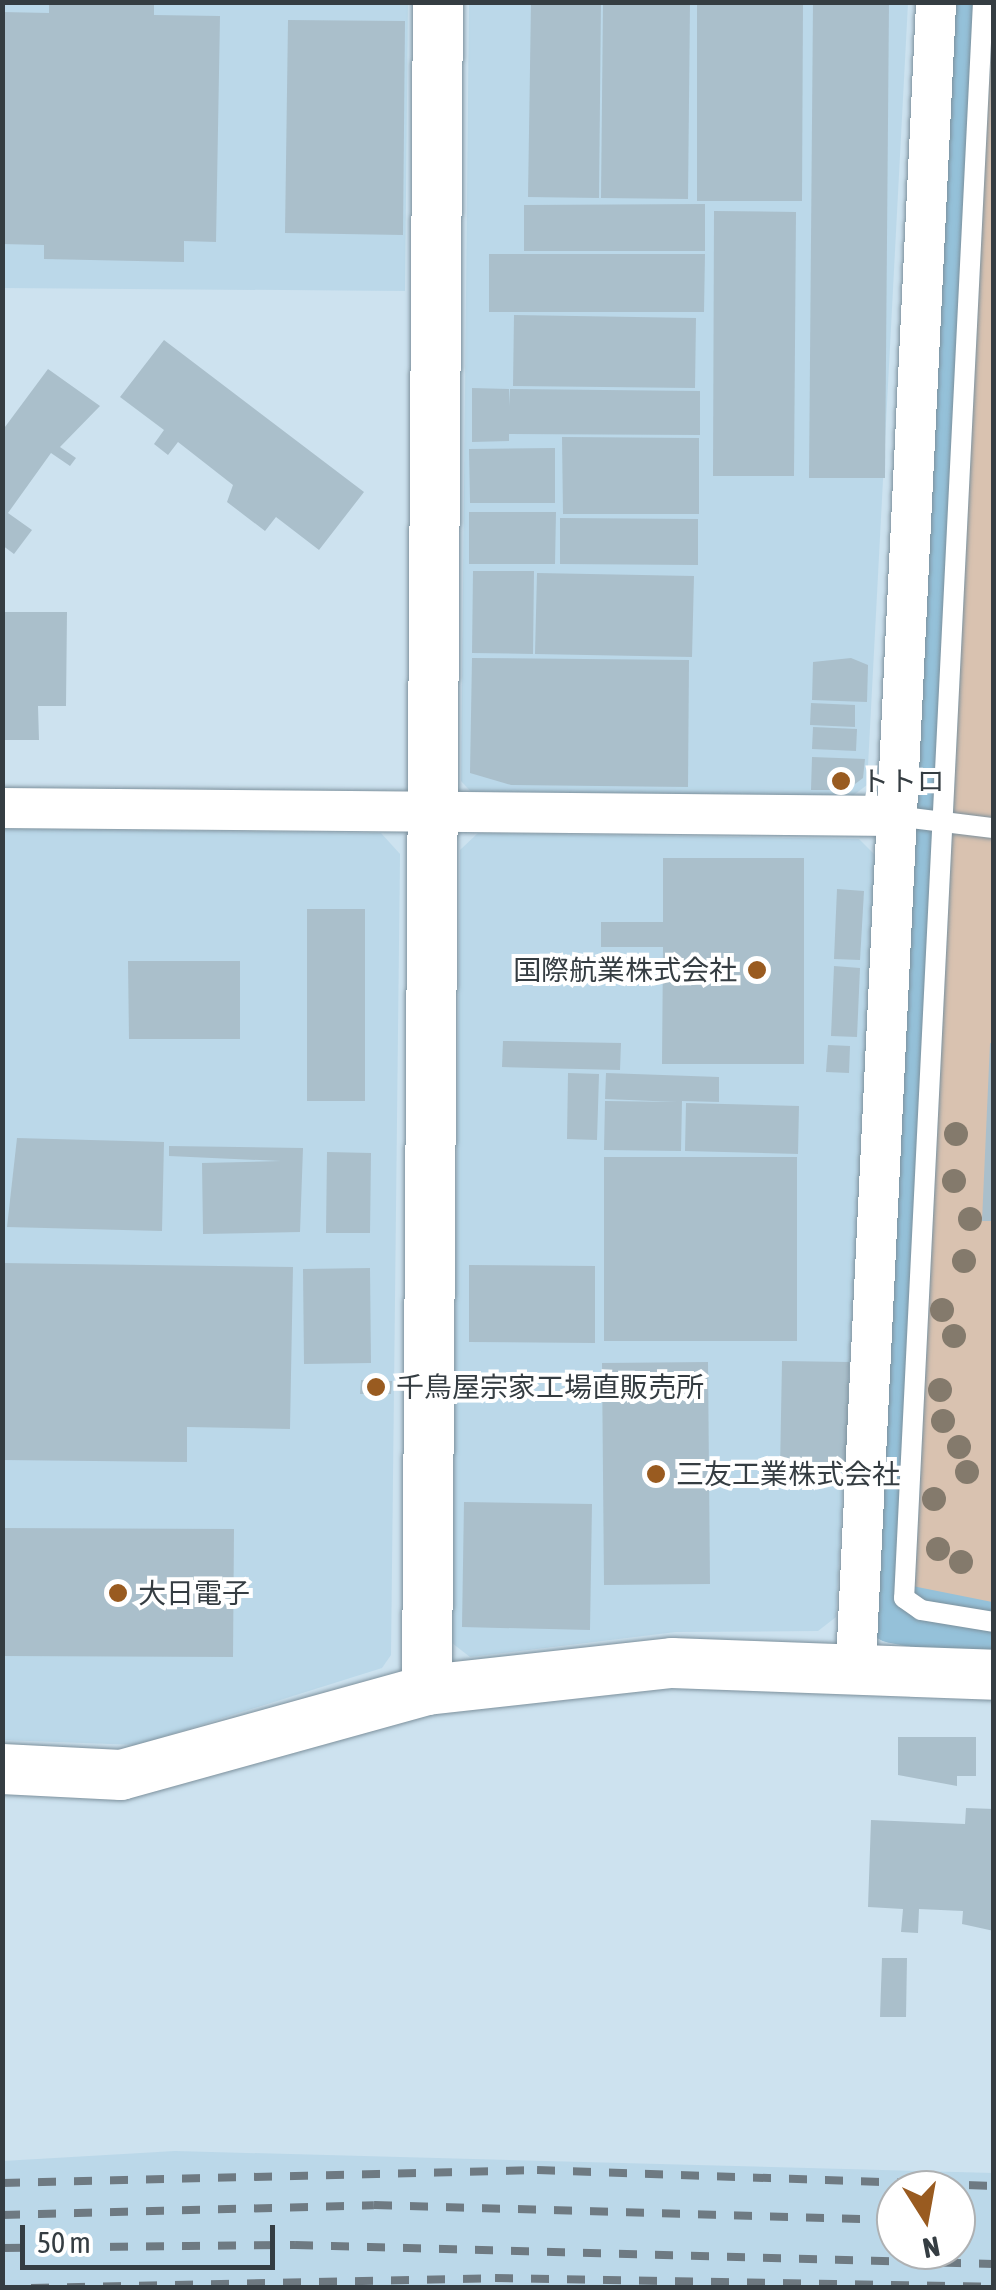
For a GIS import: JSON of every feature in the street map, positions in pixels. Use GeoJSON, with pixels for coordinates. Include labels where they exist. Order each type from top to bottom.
{"type":"FeatureCollection","features":[{"type":"Feature","properties":{"kind":"street"},"geometry":{"type":"LineString","coordinates":[[427,1690],[438,2]]}},
{"type":"Feature","properties":{"kind":"street"},"geometry":{"type":"LineString","coordinates":[[856,1664],[920,818],[936,2]]}},
{"type":"Feature","properties":{"kind":"street"},"geometry":{"type":"LineString","coordinates":[[2,808],[920,818]]}},
{"type":"Feature","properties":{"kind":"street"},"geometry":{"type":"LineString","coordinates":[[2,1770],[140,1772],[427,1690],[672,1662],[856,1664],[994,1675]]}},
{"type":"Feature","properties":{"kind":"lane"},"geometry":{"type":"LineString","coordinates":[[983,2],[920,818],[904,1598],[920,1610],[994,1622]]}},
{"type":"Feature","properties":{"kind":"lane"},"geometry":{"type":"LineString","coordinates":[[920,818],[993,829],[994,810]]}},
{"type":"Feature","properties":{"kind":"shaded area"},"geometry":{"type":"Polygon","coordinates":[[[3,3],[408,3],[405,291],[3,288],[3,3]]]}},
{"type":"Feature","properties":{"kind":"shaded area"},"geometry":{"type":"Polygon","coordinates":[[[469,3],[908,3],[867,785],[851,797],[472,793],[461,781],[469,3]]]}},
{"type":"Feature","properties":{"kind":"shaded area"},"geometry":{"type":"Polygon","coordinates":[[[969,3],[993,3],[993,1640],[890,1625],[881,1591],[898,1196],[935,782],[969,3]]]}},
{"type":"Feature","properties":{"kind":"shaded area"},"geometry":{"type":"Polygon","coordinates":[[[3,829],[381,833],[400,854],[391,1655],[382,1668],[137,1745],[3,1740],[3,829]]]}},
{"type":"Feature","properties":{"kind":"shaded area"},"geometry":{"type":"Polygon","coordinates":[[[478,833],[859,839],[877,857],[836,1617],[818,1631],[676,1632],[470,1657],[452,1643],[460,850],[478,833]]]}},
{"type":"Feature","properties":{"kind":"shaded area"},"geometry":{"type":"Polygon","coordinates":[[[175,2151],[881,2170],[876,2170],[876,2270],[976,2270],[976,2173],[993,2173],[993,2287],[3,2287],[3,2161],[175,2151]]]}},
{"type":"Feature","properties":{"kind":"building"},"geometry":{"type":"Polygon","coordinates":[[[49,2],[154,2],[154,15],[220,16],[216,242],[184,241],[184,262],[44,259],[44,245],[2,244],[2,12],[49,13],[49,2]]]}},
{"type":"Feature","properties":{"kind":"building"},"geometry":{"type":"Polygon","coordinates":[[[531,2],[601,2],[599,198],[528,197],[531,2]]]}},
{"type":"Feature","properties":{"kind":"building"},"geometry":{"type":"Polygon","coordinates":[[[603,2],[690,2],[688,199],[601,198],[603,2]]]}},
{"type":"Feature","properties":{"kind":"building"},"geometry":{"type":"Polygon","coordinates":[[[697,2],[803,2],[802,201],[697,201],[697,2]]]}},
{"type":"Feature","properties":{"kind":"building"},"geometry":{"type":"Polygon","coordinates":[[[813,2],[889,2],[885,478],[809,478],[813,2]]]}},
{"type":"Feature","properties":{"kind":"building"},"geometry":{"type":"Polygon","coordinates":[[[288,20],[405,21],[403,235],[285,233],[288,20]]]}},
{"type":"Feature","properties":{"kind":"building"},"geometry":{"type":"Polygon","coordinates":[[[705,204],[705,251],[524,251],[524,205],[705,204]]]}},
{"type":"Feature","properties":{"kind":"building"},"geometry":{"type":"Polygon","coordinates":[[[714,211],[796,212],[794,476],[713,476],[714,211]]]}},
{"type":"Feature","properties":{"kind":"building"},"geometry":{"type":"Polygon","coordinates":[[[489,254],[705,254],[704,312],[489,312],[489,254]]]}},
{"type":"Feature","properties":{"kind":"building"},"geometry":{"type":"Polygon","coordinates":[[[514,315],[696,318],[695,388],[513,386],[514,315]]]}},
{"type":"Feature","properties":{"kind":"building"},"geometry":{"type":"Polygon","coordinates":[[[164,340],[364,492],[319,550],[276,517],[265,531],[227,502],[233,485],[178,442],[168,455],[154,444],[164,430],[120,397],[164,340]]]}},
{"type":"Feature","properties":{"kind":"building"},"geometry":{"type":"Polygon","coordinates":[[[48,369],[100,406],[60,447],[76,458],[70,466],[51,453],[8,513],[32,530],[14,554],[2,545],[2,431],[48,369]]]}},
{"type":"Feature","properties":{"kind":"building"},"geometry":{"type":"Polygon","coordinates":[[[472,388],[509,389],[509,406],[510,389],[700,391],[700,435],[509,434],[509,441],[472,442],[472,388]]]}},
{"type":"Feature","properties":{"kind":"building"},"geometry":{"type":"Polygon","coordinates":[[[562,437],[699,438],[699,514],[563,514],[562,437]]]}},
{"type":"Feature","properties":{"kind":"building"},"geometry":{"type":"Polygon","coordinates":[[[555,448],[555,503],[470,503],[469,449],[555,448]]]}},
{"type":"Feature","properties":{"kind":"building"},"geometry":{"type":"Polygon","coordinates":[[[469,512],[556,512],[555,564],[469,564],[469,512]]]}},
{"type":"Feature","properties":{"kind":"building"},"geometry":{"type":"Polygon","coordinates":[[[560,518],[698,519],[698,565],[560,564],[560,518]]]}},
{"type":"Feature","properties":{"kind":"building"},"geometry":{"type":"Polygon","coordinates":[[[473,571],[534,571],[533,654],[472,653],[473,571]]]}},
{"type":"Feature","properties":{"kind":"building"},"geometry":{"type":"Polygon","coordinates":[[[537,573],[694,576],[692,657],[535,654],[537,573]]]}},
{"type":"Feature","properties":{"kind":"building"},"geometry":{"type":"Polygon","coordinates":[[[2,612],[67,612],[66,706],[38,706],[39,740],[2,740],[2,612]]]}},
{"type":"Feature","properties":{"kind":"building"},"geometry":{"type":"Polygon","coordinates":[[[472,658],[689,660],[688,787],[511,785],[470,773],[472,658]]]}},
{"type":"Feature","properties":{"kind":"building"},"geometry":{"type":"Polygon","coordinates":[[[851,658],[868,665],[867,702],[812,700],[813,662],[851,658]]]}},
{"type":"Feature","properties":{"kind":"building"},"geometry":{"type":"Polygon","coordinates":[[[811,703],[855,705],[855,727],[810,725],[811,703]]]}},
{"type":"Feature","properties":{"kind":"building"},"geometry":{"type":"Polygon","coordinates":[[[813,727],[857,729],[856,751],[812,749],[813,727]]]}},
{"type":"Feature","properties":{"kind":"building"},"geometry":{"type":"Polygon","coordinates":[[[812,757],[865,759],[863,778],[847,790],[811,790],[812,757]]]}},
{"type":"Feature","properties":{"kind":"building"},"geometry":{"type":"Polygon","coordinates":[[[663,858],[804,858],[804,1064],[662,1064],[663,947],[601,947],[601,922],[663,922],[663,858]]]}},
{"type":"Feature","properties":{"kind":"building"},"geometry":{"type":"Polygon","coordinates":[[[837,889],[864,891],[860,960],[834,959],[837,889]]]}},
{"type":"Feature","properties":{"kind":"building"},"geometry":{"type":"Polygon","coordinates":[[[307,909],[365,909],[365,1101],[307,1101],[307,909]]]}},
{"type":"Feature","properties":{"kind":"building"},"geometry":{"type":"Polygon","coordinates":[[[128,961],[240,961],[240,1039],[129,1039],[128,961]]]}},
{"type":"Feature","properties":{"kind":"building"},"geometry":{"type":"Polygon","coordinates":[[[834,966],[860,968],[857,1037],[831,1036],[834,966]]]}},
{"type":"Feature","properties":{"kind":"building"},"geometry":{"type":"Polygon","coordinates":[[[503,1041],[621,1043],[620,1070],[502,1067],[503,1041]]]}},
{"type":"Feature","properties":{"kind":"building"},"geometry":{"type":"Polygon","coordinates":[[[990,1043],[994,1044],[994,1221],[982,1221],[990,1043]]]}},
{"type":"Feature","properties":{"kind":"building"},"geometry":{"type":"Polygon","coordinates":[[[828,1045],[850,1046],[849,1073],[826,1072],[828,1045]]]}},
{"type":"Feature","properties":{"kind":"building"},"geometry":{"type":"Polygon","coordinates":[[[568,1073],[599,1074],[597,1140],[567,1139],[568,1073]]]}},
{"type":"Feature","properties":{"kind":"building"},"geometry":{"type":"Polygon","coordinates":[[[606,1073],[719,1077],[719,1102],[682,1101],[681,1151],[604,1150],[605,1101],[677,1102],[605,1099],[606,1073]]]}},
{"type":"Feature","properties":{"kind":"building"},"geometry":{"type":"Polygon","coordinates":[[[686,1103],[799,1106],[798,1154],[685,1151],[686,1103]]]}},
{"type":"Feature","properties":{"kind":"building"},"geometry":{"type":"Polygon","coordinates":[[[17,1138],[164,1142],[162,1231],[7,1227],[17,1138]]]}},
{"type":"Feature","properties":{"kind":"building"},"geometry":{"type":"Polygon","coordinates":[[[169,1146],[303,1148],[300,1232],[203,1234],[202,1163],[281,1161],[169,1156],[169,1146]]]}},
{"type":"Feature","properties":{"kind":"building"},"geometry":{"type":"Polygon","coordinates":[[[327,1152],[371,1153],[370,1233],[326,1233],[327,1152]]]}},
{"type":"Feature","properties":{"kind":"building"},"geometry":{"type":"Polygon","coordinates":[[[604,1157],[797,1157],[797,1341],[604,1341],[604,1157]]]}},
{"type":"Feature","properties":{"kind":"building"},"geometry":{"type":"Polygon","coordinates":[[[2,1263],[293,1267],[290,1429],[187,1427],[187,1462],[2,1460],[2,1263]]]}},
{"type":"Feature","properties":{"kind":"building"},"geometry":{"type":"Polygon","coordinates":[[[469,1265],[595,1266],[595,1343],[469,1342],[469,1265]]]}},
{"type":"Feature","properties":{"kind":"building"},"geometry":{"type":"Polygon","coordinates":[[[370,1268],[371,1363],[304,1364],[303,1269],[370,1268]]]}},
{"type":"Feature","properties":{"kind":"building"},"geometry":{"type":"Polygon","coordinates":[[[782,1361],[849,1362],[847,1472],[780,1470],[782,1361]]]}},
{"type":"Feature","properties":{"kind":"building","name":"三友工業株式会社"},"geometry":{"type":"Polygon","coordinates":[[[708,1362],[710,1584],[604,1585],[602,1363],[708,1362]]]}},
{"type":"Feature","properties":{"kind":"building","name":"千鳥屋宗家工場直販売所"},"geometry":{"type":"Polygon","coordinates":[[[361,1380],[392,1381],[391,1394],[360,1394],[361,1380]]]}},
{"type":"Feature","properties":{"kind":"building"},"geometry":{"type":"Polygon","coordinates":[[[464,1502],[592,1504],[590,1630],[462,1627],[464,1502]]]}},
{"type":"Feature","properties":{"kind":"building","name":"大日電子"},"geometry":{"type":"Polygon","coordinates":[[[2,1528],[234,1529],[233,1657],[2,1656],[2,1528]]]}},
{"type":"Feature","properties":{"kind":"building"},"geometry":{"type":"Polygon","coordinates":[[[898,1737],[976,1737],[976,1776],[957,1776],[957,1786],[898,1775],[898,1737]]]}},
{"type":"Feature","properties":{"kind":"building"},"geometry":{"type":"Polygon","coordinates":[[[966,1808],[994,1809],[994,1931],[962,1924],[963,1911],[919,1909],[918,1933],[901,1932],[903,1909],[868,1907],[871,1820],[965,1824],[966,1808]]]}},
{"type":"Feature","properties":{"kind":"building"},"geometry":{"type":"Polygon","coordinates":[[[882,1958],[907,1958],[906,2017],[880,2017],[882,1958]]]}},
{"type":"Feature","properties":{"kind":"waterway"},"geometry":{"type":"LineString","coordinates":[[963,2],[884,1603],[894,1613],[994,1633]]}},
{"type":"Feature","properties":{"kind":"railway"},"geometry":{"type":"LineString","coordinates":[[2,2183],[537,2170],[994,2186]]}},
{"type":"Feature","properties":{"kind":"railway"},"geometry":{"type":"LineString","coordinates":[[2,2215],[374,2205],[876,2219]]}},
{"type":"Feature","properties":{"kind":"railway"},"geometry":{"type":"LineString","coordinates":[[976,2223],[994,2224]]}},
{"type":"Feature","properties":{"kind":"railway"},"geometry":{"type":"LineString","coordinates":[[2,2248],[295,2245],[994,2264]]}},
{"type":"Feature","properties":{"kind":"railway"},"geometry":{"type":"LineString","coordinates":[[31,2288],[495,2278],[994,2287]]}},
{"type":"Feature","properties":{"kind":"place","name":"トトロ"},"geometry":{"type":"Point","coordinates":[841,781]}},
{"type":"Feature","properties":{"kind":"place","name":"国際航業株式会社"},"geometry":{"type":"Point","coordinates":[757,970]}},
{"type":"Feature","properties":{"kind":"place","name":"千鳥屋宗家工場直販売所"},"geometry":{"type":"Point","coordinates":[376,1387]}},
{"type":"Feature","properties":{"kind":"place","name":"三友工業株式会社"},"geometry":{"type":"Point","coordinates":[656,1474]}},
{"type":"Feature","properties":{"kind":"place","name":"大日電子"},"geometry":{"type":"Point","coordinates":[118,1593]}}]}
